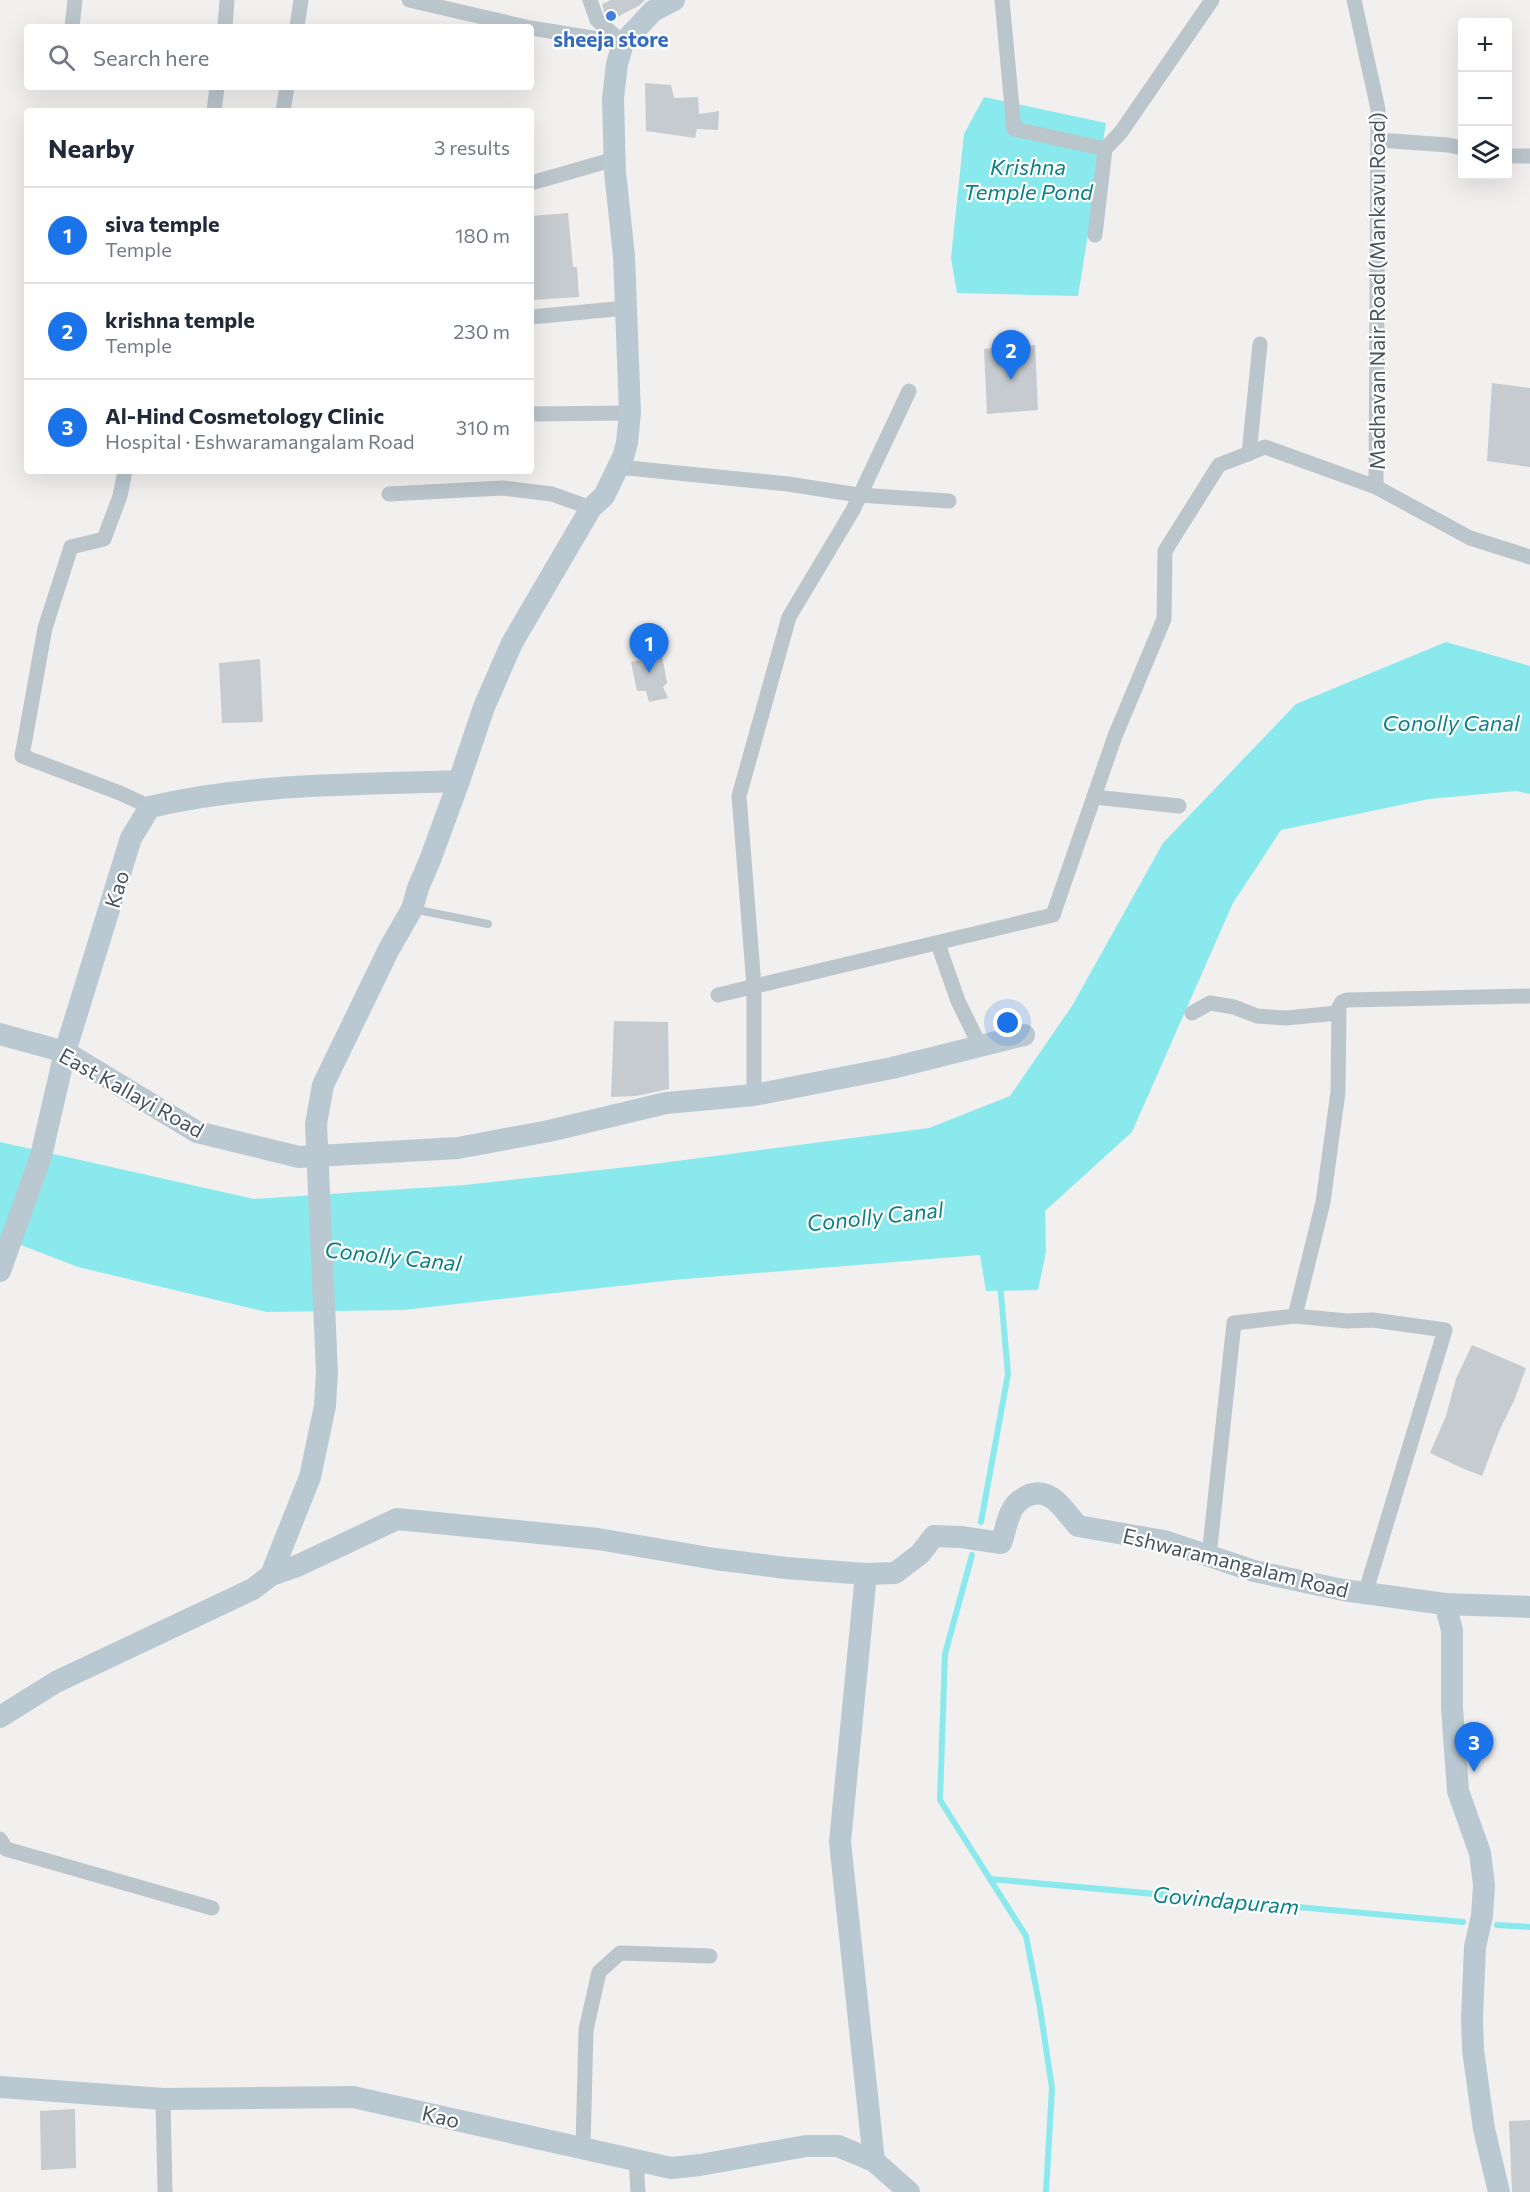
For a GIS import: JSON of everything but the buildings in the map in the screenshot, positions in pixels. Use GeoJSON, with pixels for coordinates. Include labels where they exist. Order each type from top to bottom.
{"type":"FeatureCollection","features":[{"type":"Feature","properties":{"kind":"street"},"geometry":{"type":"LineString","coordinates":[[72,24],[75,0]]}},
{"type":"Feature","properties":{"kind":"street"},"geometry":{"type":"LineString","coordinates":[[225,24],[227,0]]}},
{"type":"Feature","properties":{"kind":"street"},"geometry":{"type":"LineString","coordinates":[[297,24],[301,0]]}},
{"type":"Feature","properties":{"kind":"street"},"geometry":{"type":"LineString","coordinates":[[409,0],[513,24]]}},
{"type":"Feature","properties":{"kind":"street"},"geometry":{"type":"LineString","coordinates":[[590,0],[597,20],[623,43]]}},
{"type":"Feature","properties":{"kind":"street"},"geometry":{"type":"LineString","coordinates":[[271,1575],[310,1477],[326,1406],[327,1372],[317,1137],[317,1115],[323,1085],[389,949],[412,909],[484,707],[512,643],[591,508],[604,496],[623,457],[630,413],[624,256],[615,159],[613,98],[617,64],[623,43],[653,11],[674,0]]}},
{"type":"Feature","properties":{"kind":"street"},"geometry":{"type":"LineString","coordinates":[[1002,0],[1014,129],[1104,149]]}},
{"type":"Feature","properties":{"kind":"street"},"geometry":{"type":"LineString","coordinates":[[1095,235],[1104,149],[1121,132],[1212,0]]}},
{"type":"Feature","properties":{"kind":"street","name":"Madhavan Nair Road (Mankavu Road)"},"geometry":{"type":"LineString","coordinates":[[718,994],[938,944],[1053,915],[1115,736],[1164,619],[1165,550],[1219,465],[1265,447],[1376,487],[1378,109],[1354,0]]}},
{"type":"Feature","properties":{"kind":"street"},"geometry":{"type":"LineString","coordinates":[[534,28],[623,43]]}},
{"type":"Feature","properties":{"kind":"street"},"geometry":{"type":"LineString","coordinates":[[214,108],[217,90]]}},
{"type":"Feature","properties":{"kind":"street"},"geometry":{"type":"LineString","coordinates":[[284,108],[286,90]]}},
{"type":"Feature","properties":{"kind":"street"},"geometry":{"type":"LineString","coordinates":[[1378,140],[1458,147]]}},
{"type":"Feature","properties":{"kind":"street"},"geometry":{"type":"LineString","coordinates":[[1512,156],[1530,156]]}},
{"type":"Feature","properties":{"kind":"street"},"geometry":{"type":"LineString","coordinates":[[534,182],[615,159]]}},
{"type":"Feature","properties":{"kind":"street"},"geometry":{"type":"LineString","coordinates":[[534,317],[626,308]]}},
{"type":"Feature","properties":{"kind":"street"},"geometry":{"type":"LineString","coordinates":[[1249,454],[1260,344]]}},
{"type":"Feature","properties":{"kind":"street"},"geometry":{"type":"LineString","coordinates":[[754,1095],[754,986],[739,796],[789,617],[852,510],[909,391]]}},
{"type":"Feature","properties":{"kind":"street"},"geometry":{"type":"LineString","coordinates":[[534,414],[630,413]]}},
{"type":"Feature","properties":{"kind":"street"},"geometry":{"type":"LineString","coordinates":[[618,467],[788,484],[858,495],[949,501]]}},
{"type":"Feature","properties":{"kind":"street"},"geometry":{"type":"LineString","coordinates":[[124,474],[120,496],[104,539],[71,547],[45,628],[22,756],[120,793],[150,807],[221,794],[313,787],[459,781]]}},
{"type":"Feature","properties":{"kind":"street"},"geometry":{"type":"LineString","coordinates":[[1376,487],[1470,538],[1530,557]]}},
{"type":"Feature","properties":{"kind":"street"},"geometry":{"type":"LineString","coordinates":[[389,494],[503,488],[552,494],[591,508]]}},
{"type":"Feature","properties":{"kind":"street"},"geometry":{"type":"LineString","coordinates":[[1094,797],[1179,806]]}},
{"type":"Feature","properties":{"kind":"street","name":"Kao"},"geometry":{"type":"LineString","coordinates":[[2,1267],[41,1156],[65,1052],[131,838],[150,807]]}},
{"type":"Feature","properties":{"kind":"street"},"geometry":{"type":"LineString","coordinates":[[938,944],[958,1001],[980,1046]]}},
{"type":"Feature","properties":{"kind":"street"},"geometry":{"type":"LineString","coordinates":[[1295,1316],[1323,1202],[1338,1092],[1338,1013],[1342,1002],[1347,1000],[1530,996]]}},
{"type":"Feature","properties":{"kind":"street"},"geometry":{"type":"LineString","coordinates":[[1192,1013],[1210,1003],[1234,1007],[1257,1017],[1286,1018],[1338,1013]]}},
{"type":"Feature","properties":{"kind":"street","name":"East Kallayi Road"},"geometry":{"type":"LineString","coordinates":[[0,1034],[65,1052],[196,1132],[299,1157],[458,1148],[549,1131],[666,1103],[754,1095],[892,1068],[1024,1035]]}},
{"type":"Feature","properties":{"kind":"street"},"geometry":{"type":"LineString","coordinates":[[1209,1556],[1234,1323],[1295,1316],[1347,1321],[1373,1320],[1445,1330],[1365,1594]]}},
{"type":"Feature","properties":{"kind":"street","name":"Eshwaramangalam Road"},"geometry":{"type":"LineString","coordinates":[[866,1574],[895,1573],[920,1554],[934,1536],[961,1536],[1001,1543],[1007,1520],[1016,1503],[1033,1493],[1040,1492],[1060,1503],[1078,1526],[1164,1541],[1254,1571],[1365,1594],[1445,1604],[1530,1607]]}},
{"type":"Feature","properties":{"kind":"street"},"geometry":{"type":"LineString","coordinates":[[0,1717],[56,1682],[253,1589],[271,1575],[297,1566],[397,1519],[598,1539],[750,1563],[866,1574],[840,1842],[874,2161]]}},
{"type":"Feature","properties":{"kind":"street"},"geometry":{"type":"LineString","coordinates":[[1445,1604],[1452,1630],[1452,1708],[1458,1791],[1480,1853],[1484,1885],[1482,1916],[1475,1947],[1472,2028],[1484,2130],[1499,2192]]}},
{"type":"Feature","properties":{"kind":"street"},"geometry":{"type":"LineString","coordinates":[[0,1839],[6,1849],[212,1908]]}},
{"type":"Feature","properties":{"kind":"street"},"geometry":{"type":"LineString","coordinates":[[583,2148],[586,2030],[599,1972],[620,1953],[710,1956]]}},
{"type":"Feature","properties":{"kind":"street","name":"Kao"},"geometry":{"type":"LineString","coordinates":[[0,2087],[163,2099],[353,2097],[671,2168],[806,2146],[838,2146],[874,2161],[909,2192]]}},
{"type":"Feature","properties":{"kind":"street"},"geometry":{"type":"LineString","coordinates":[[163,2099],[165,2192]]}},
{"type":"Feature","properties":{"kind":"street"},"geometry":{"type":"LineString","coordinates":[[636,2160],[638,2192]]}},
{"type":"Feature","properties":{"kind":"lane"},"geometry":{"type":"LineString","coordinates":[[412,909],[488,924]]}},
{"type":"Feature","properties":{"kind":"water","name":"Krishna Temple Pond"},"geometry":{"type":"Polygon","coordinates":[[[984,97],[1106,123],[1078,296],[957,293],[951,258],[964,134],[984,97]]]}},
{"type":"Feature","properties":{"kind":"water","name":"Conolly Canal"},"geometry":{"type":"Polygon","coordinates":[[[1446,642],[1530,666],[1530,794],[1516,791],[1429,799],[1281,830],[1233,903],[1132,1132],[1045,1211],[1046,1252],[1038,1290],[986,1291],[980,1255],[673,1280],[403,1310],[267,1312],[78,1267],[0,1237],[0,1142],[254,1199],[465,1185],[654,1164],[929,1128],[1010,1096],[1072,1006],[1163,843],[1296,704],[1446,642]]]}},
{"type":"Feature","properties":{"kind":"waterway"},"geometry":{"type":"LineString","coordinates":[[981,1522],[1008,1374],[1000,1283]]}},
{"type":"Feature","properties":{"kind":"waterway"},"geometry":{"type":"LineString","coordinates":[[972,1555],[945,1654],[940,1800],[1026,1936],[1052,2088],[1046,2192]]}},
{"type":"Feature","properties":{"kind":"waterway","name":"Govindapuram"},"geometry":{"type":"LineString","coordinates":[[990,1879],[1463,1922]]}},
{"type":"Feature","properties":{"kind":"waterway","name":"Govindapuram"},"geometry":{"type":"LineString","coordinates":[[1497,1925],[1530,1927]]}},
{"type":"Feature","properties":{"kind":"place","name":"sheeja store"},"geometry":{"type":"Point","coordinates":[611,16]}},
{"type":"Feature","properties":{"kind":"place","name":"krishna temple"},"geometry":{"type":"Point","coordinates":[1011,380]}},
{"type":"Feature","properties":{"kind":"place","name":"siva temple"},"geometry":{"type":"Point","coordinates":[649,673]}},
{"type":"Feature","properties":{"kind":"place","name":"Al-Hind Cosmetology Clinic"},"geometry":{"type":"Point","coordinates":[1474,1772]}}]}
